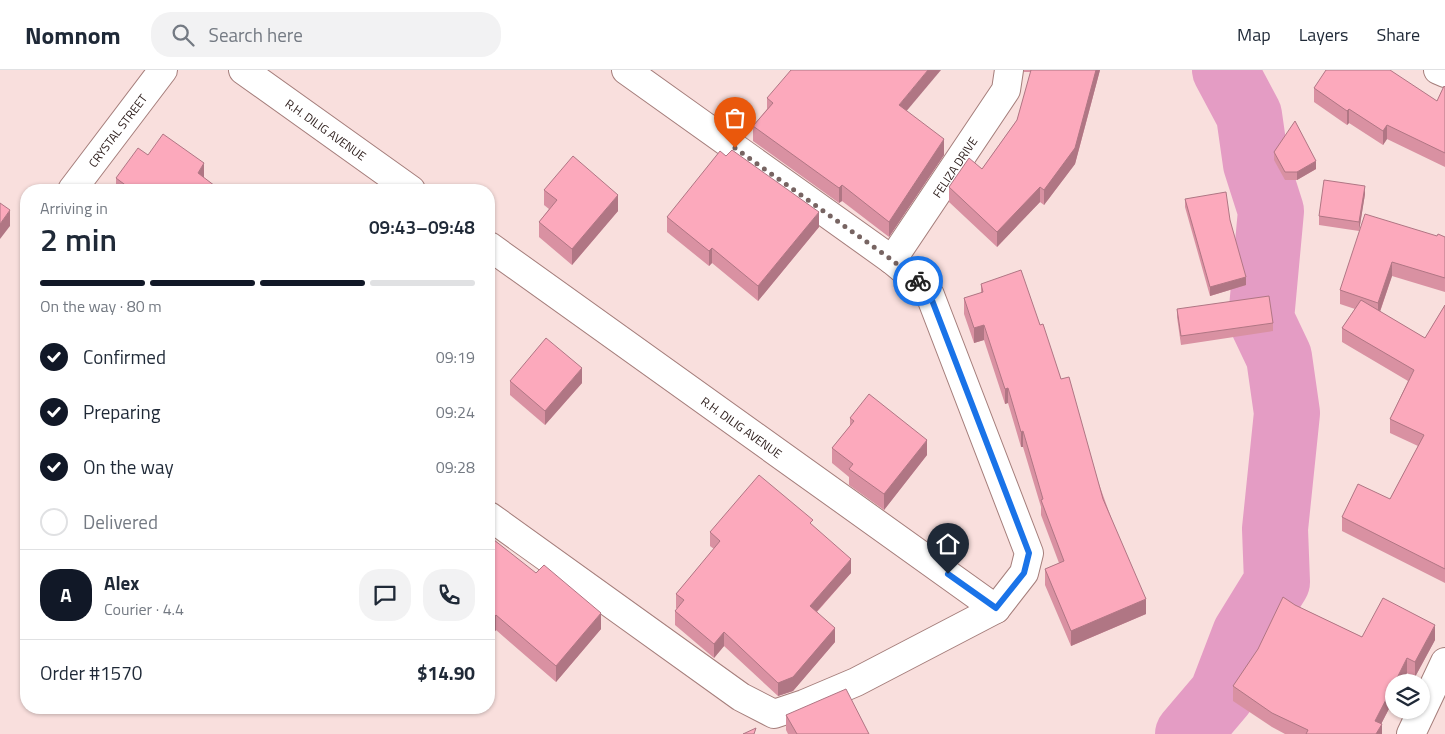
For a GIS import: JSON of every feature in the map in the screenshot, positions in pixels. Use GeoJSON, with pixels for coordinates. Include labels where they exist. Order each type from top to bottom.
{"type":"FeatureCollection","features":[{"type":"Feature","properties":{"kind":"street","name":"CRYSTAL STREET"},"geometry":{"type":"LineString","coordinates":[[77,184],[163,70]]}},
{"type":"Feature","properties":{"kind":"street","name":"R.H. DILIG AVENUE"},"geometry":{"type":"LineString","coordinates":[[243,70],[403,184]]}},
{"type":"Feature","properties":{"kind":"street"},"geometry":{"type":"LineString","coordinates":[[495,520],[741,697],[774,714],[804,704],[856,682],[996,608],[1024,573],[1029,553],[930,295],[916,280],[892,260],[626,70]]}},
{"type":"Feature","properties":{"kind":"street","name":"FELIZA DRIVE"},"geometry":{"type":"LineString","coordinates":[[892,260],[1006,90],[1010,70]]}},
{"type":"Feature","properties":{"kind":"street"},"geometry":{"type":"LineString","coordinates":[[1438,70],[1445,73]]}},
{"type":"Feature","properties":{"kind":"street","name":"R.H. DILIG AVENUE"},"geometry":{"type":"LineString","coordinates":[[495,250],[996,608]]}},
{"type":"Feature","properties":{"kind":"street"},"geometry":{"type":"LineString","coordinates":[[1411,734],[1444,664]]}},
{"type":"Feature","properties":{"kind":"building"},"geometry":{"type":"Polygon","coordinates":[[[791,70],[928,70],[899,105],[944,139],[889,222],[842,185],[839,188],[753,126],[773,103],[767,98],[791,70]]]}},
{"type":"Feature","properties":{"kind":"building"},"geometry":{"type":"Polygon","coordinates":[[[1031,70],[1096,70],[1075,148],[1044,190],[1040,187],[997,232],[949,187],[969,158],[982,169],[1017,120],[1031,70]]]}},
{"type":"Feature","properties":{"kind":"building"},"geometry":{"type":"Polygon","coordinates":[[[1326,70],[1390,70],[1437,101],[1444,86],[1445,153],[1387,125],[1383,131],[1349,109],[1347,111],[1314,88],[1326,70]]]}},
{"type":"Feature","properties":{"kind":"building"},"geometry":{"type":"Polygon","coordinates":[[[1295,121],[1316,161],[1297,172],[1285,172],[1274,152],[1295,121]]]}},
{"type":"Feature","properties":{"kind":"building"},"geometry":{"type":"Polygon","coordinates":[[[163,134],[204,163],[198,173],[212,184],[124,184],[116,178],[138,148],[148,155],[163,134]]]}},
{"type":"Feature","properties":{"kind":"building"},"geometry":{"type":"Polygon","coordinates":[[[732,150],[819,212],[758,286],[712,248],[709,251],[667,217],[720,151],[726,156],[732,150]]]}},
{"type":"Feature","properties":{"kind":"building"},"geometry":{"type":"Polygon","coordinates":[[[573,156],[618,195],[572,249],[539,222],[557,200],[544,190],[573,156]]]}},
{"type":"Feature","properties":{"kind":"building"},"geometry":{"type":"Polygon","coordinates":[[[1324,180],[1365,186],[1359,222],[1319,216],[1324,180]]]}},
{"type":"Feature","properties":{"kind":"building"},"geometry":{"type":"Polygon","coordinates":[[[1226,192],[1230,220],[1246,277],[1210,287],[1185,199],[1226,192]]]}},
{"type":"Feature","properties":{"kind":"building"},"geometry":{"type":"Polygon","coordinates":[[[0,203],[10,210],[0,224],[0,203]]]}},
{"type":"Feature","properties":{"kind":"building"},"geometry":{"type":"Polygon","coordinates":[[[1365,214],[1445,237],[1445,278],[1392,262],[1378,303],[1340,290],[1365,214]]]}},
{"type":"Feature","properties":{"kind":"building"},"geometry":{"type":"Polygon","coordinates":[[[1021,270],[1040,325],[1043,324],[1061,379],[1069,377],[1103,499],[1146,599],[1071,631],[1045,569],[1064,561],[1041,500],[1043,499],[1023,431],[1021,432],[1008,388],[1005,389],[984,325],[974,328],[964,298],[983,292],[981,284],[1021,270]]]}},
{"type":"Feature","properties":{"kind":"building"},"geometry":{"type":"Polygon","coordinates":[[[1269,296],[1273,323],[1181,336],[1177,309],[1269,296]]]}},
{"type":"Feature","properties":{"kind":"building"},"geometry":{"type":"Polygon","coordinates":[[[1361,300],[1425,338],[1445,305],[1445,569],[1342,517],[1358,484],[1390,499],[1424,435],[1390,419],[1414,370],[1342,328],[1361,300]]]}},
{"type":"Feature","properties":{"kind":"building"},"geometry":{"type":"Polygon","coordinates":[[[546,338],[582,368],[545,411],[510,381],[546,338]]]}},
{"type":"Feature","properties":{"kind":"building"},"geometry":{"type":"Polygon","coordinates":[[[869,394],[927,440],[884,494],[849,469],[853,464],[832,448],[854,421],[850,418],[869,394]]]}},
{"type":"Feature","properties":{"kind":"building"},"geometry":{"type":"Polygon","coordinates":[[[759,475],[813,520],[810,523],[851,559],[810,606],[835,628],[793,677],[778,683],[724,632],[714,644],[675,611],[684,600],[676,594],[720,541],[710,532],[759,475]]]}},
{"type":"Feature","properties":{"kind":"building"},"geometry":{"type":"Polygon","coordinates":[[[495,541],[536,573],[544,565],[601,613],[556,666],[496,615],[495,541]]]}},
{"type":"Feature","properties":{"kind":"building"},"geometry":{"type":"Polygon","coordinates":[[[1283,597],[1295,605],[1362,637],[1383,598],[1435,625],[1415,662],[1407,658],[1399,674],[1385,674],[1385,702],[1375,721],[1382,724],[1376,734],[1306,734],[1308,730],[1272,713],[1233,686],[1258,649],[1283,597]]]}},
{"type":"Feature","properties":{"kind":"building"},"geometry":{"type":"Polygon","coordinates":[[[846,689],[869,734],[797,734],[786,715],[846,689]]]}},
{"type":"Feature","properties":{"kind":"building"},"geometry":{"type":"Polygon","coordinates":[[[756,728],[754,734],[743,734],[756,728]]]}},
{"type":"Feature","properties":{"kind":"waterway"},"geometry":{"type":"LineString","coordinates":[[1188,734],[1222,694],[1245,634],[1277,582],[1275,529],[1287,413],[1279,357],[1261,319],[1271,211],[1256,164],[1249,115],[1225,70]]}},
{"type":"Feature","properties":{"kind":"way so far"},"geometry":{"type":"LineString","coordinates":[[735,148],[892,260],[918,281]]}},
{"type":"Feature","properties":{"kind":"route"},"geometry":{"type":"LineString","coordinates":[[918,281],[930,295],[1029,553],[1024,573],[996,608],[948,574]]}}]}
